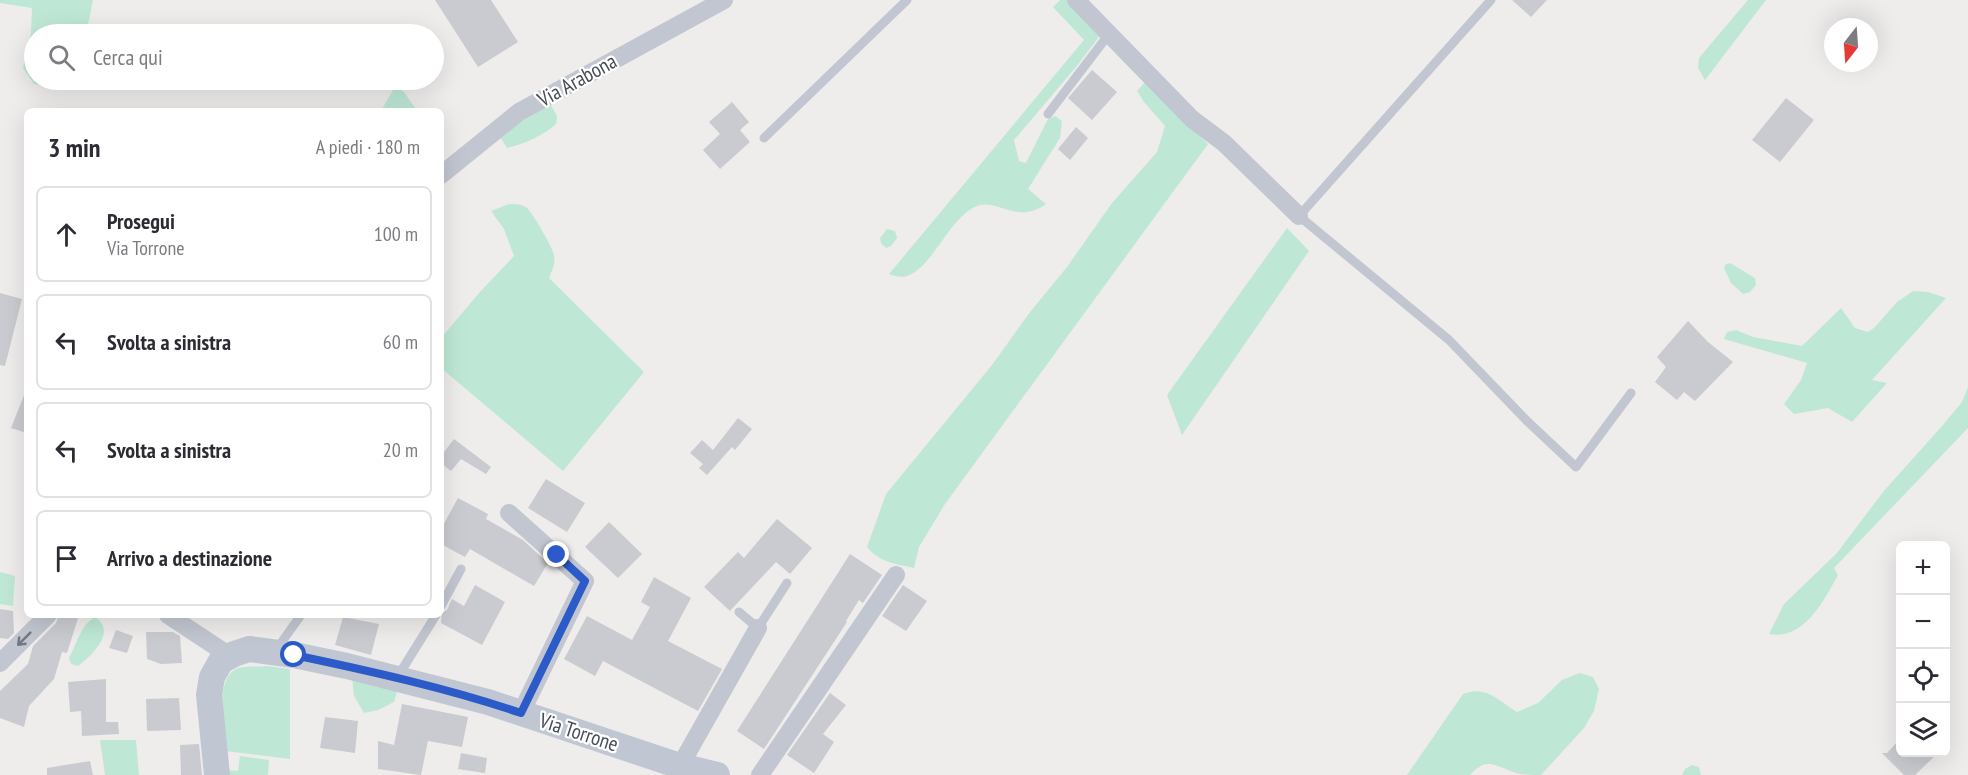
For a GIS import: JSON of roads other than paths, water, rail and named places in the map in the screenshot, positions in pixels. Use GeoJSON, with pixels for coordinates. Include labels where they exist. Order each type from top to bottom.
{"type":"FeatureCollection","features":[{"type":"Feature","properties":{"kind":"main road","name":"Via Torrone"},"geometry":{"type":"LineString","coordinates":[[230,656],[249,649],[274,652],[397,678],[488,702],[670,767],[717,775]]}},
{"type":"Feature","properties":{"kind":"main road"},"geometry":{"type":"LineString","coordinates":[[217,775],[209,695],[212,677],[221,661],[230,656]]}},
{"type":"Feature","properties":{"kind":"street","name":"Via Arabona"},"geometry":{"type":"LineString","coordinates":[[444,174],[519,112],[724,0]]}},
{"type":"Feature","properties":{"kind":"street"},"geometry":{"type":"LineString","coordinates":[[1076,0],[1192,119],[1224,143],[1299,216]]}},
{"type":"Feature","properties":{"kind":"street"},"geometry":{"type":"LineString","coordinates":[[509,513],[585,581],[521,713]]}},
{"type":"Feature","properties":{"kind":"street"},"geometry":{"type":"LineString","coordinates":[[760,775],[896,575]]}},
{"type":"Feature","properties":{"kind":"street"},"geometry":{"type":"LineString","coordinates":[[0,663],[45,618]]}},
{"type":"Feature","properties":{"kind":"street"},"geometry":{"type":"LineString","coordinates":[[172,618],[230,656]]}},
{"type":"Feature","properties":{"kind":"street"},"geometry":{"type":"LineString","coordinates":[[670,767],[758,628]]}},
{"type":"Feature","properties":{"kind":"lane"},"geometry":{"type":"LineString","coordinates":[[764,138],[907,0]]}},
{"type":"Feature","properties":{"kind":"lane"},"geometry":{"type":"LineString","coordinates":[[1491,0],[1299,216],[1449,340],[1526,420],[1576,467],[1631,393]]}},
{"type":"Feature","properties":{"kind":"lane"},"geometry":{"type":"LineString","coordinates":[[1048,114],[1108,34]]}},
{"type":"Feature","properties":{"kind":"lane"},"geometry":{"type":"LineString","coordinates":[[444,600],[461,569]]}},
{"type":"Feature","properties":{"kind":"lane"},"geometry":{"type":"LineString","coordinates":[[738,612],[758,628],[787,583]]}},
{"type":"Feature","properties":{"kind":"lane"},"geometry":{"type":"LineString","coordinates":[[274,652],[299,618]]}},
{"type":"Feature","properties":{"kind":"lane"},"geometry":{"type":"LineString","coordinates":[[397,678],[434,618]]}}]}
